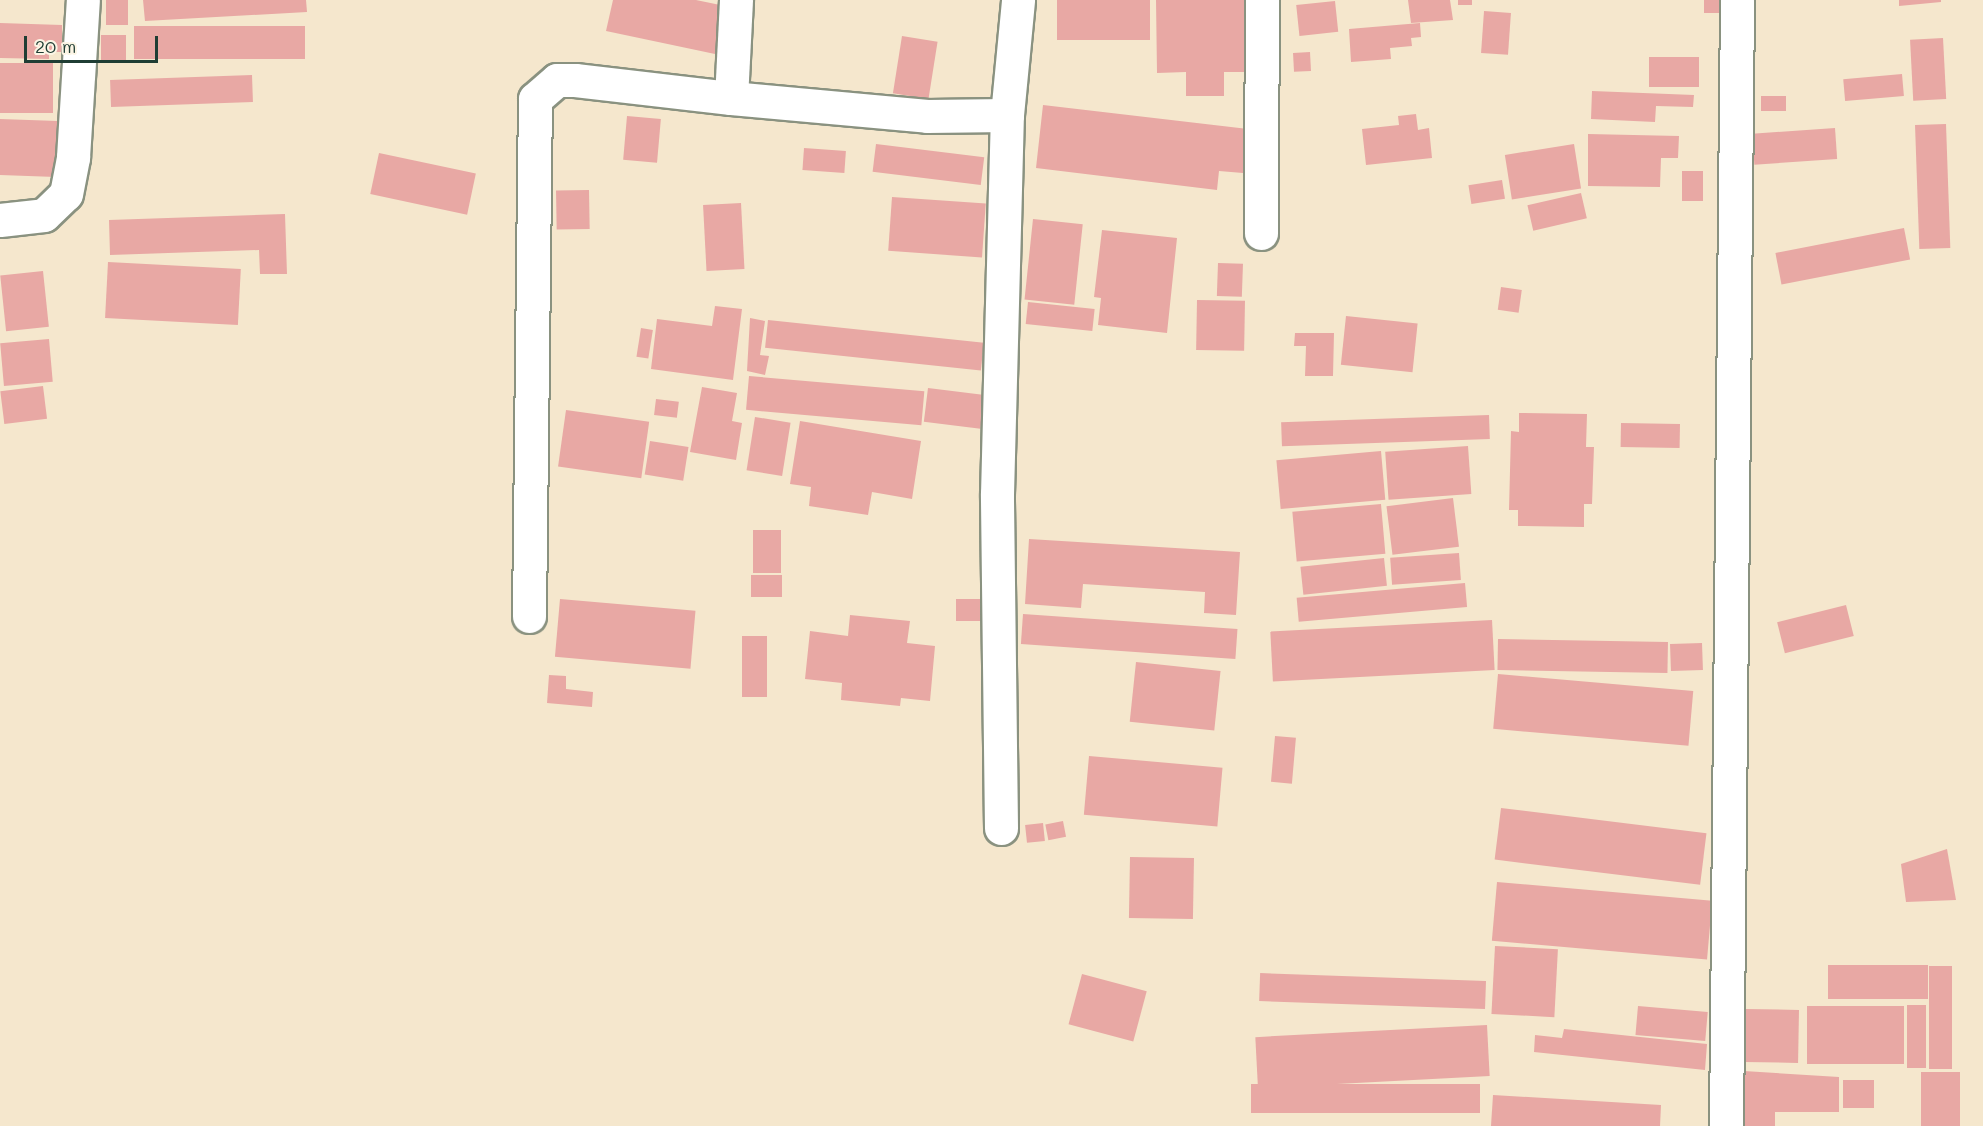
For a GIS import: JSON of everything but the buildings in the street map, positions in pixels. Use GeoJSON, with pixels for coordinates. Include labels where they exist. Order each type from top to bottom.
{"type":"FeatureCollection","features":[{"type":"Feature","properties":{"kind":"street"},"geometry":{"type":"LineString","coordinates":[[0,220],[44,215],[66,194],[74,157],[83,0]]}},
{"type":"Feature","properties":{"kind":"street"},"geometry":{"type":"LineString","coordinates":[[731,98],[736,0]]}},
{"type":"Feature","properties":{"kind":"street"},"geometry":{"type":"LineString","coordinates":[[1001,828],[997,494],[1007,115],[1018,0]]}},
{"type":"Feature","properties":{"kind":"street"},"geometry":{"type":"LineString","coordinates":[[1260,233],[1262,0]]}},
{"type":"Feature","properties":{"kind":"street"},"geometry":{"type":"LineString","coordinates":[[1726,1126],[1737,0]]}},
{"type":"Feature","properties":{"kind":"street"},"geometry":{"type":"LineString","coordinates":[[529,616],[535,99],[558,80],[576,80],[731,98],[927,116],[1007,115]]}}]}
